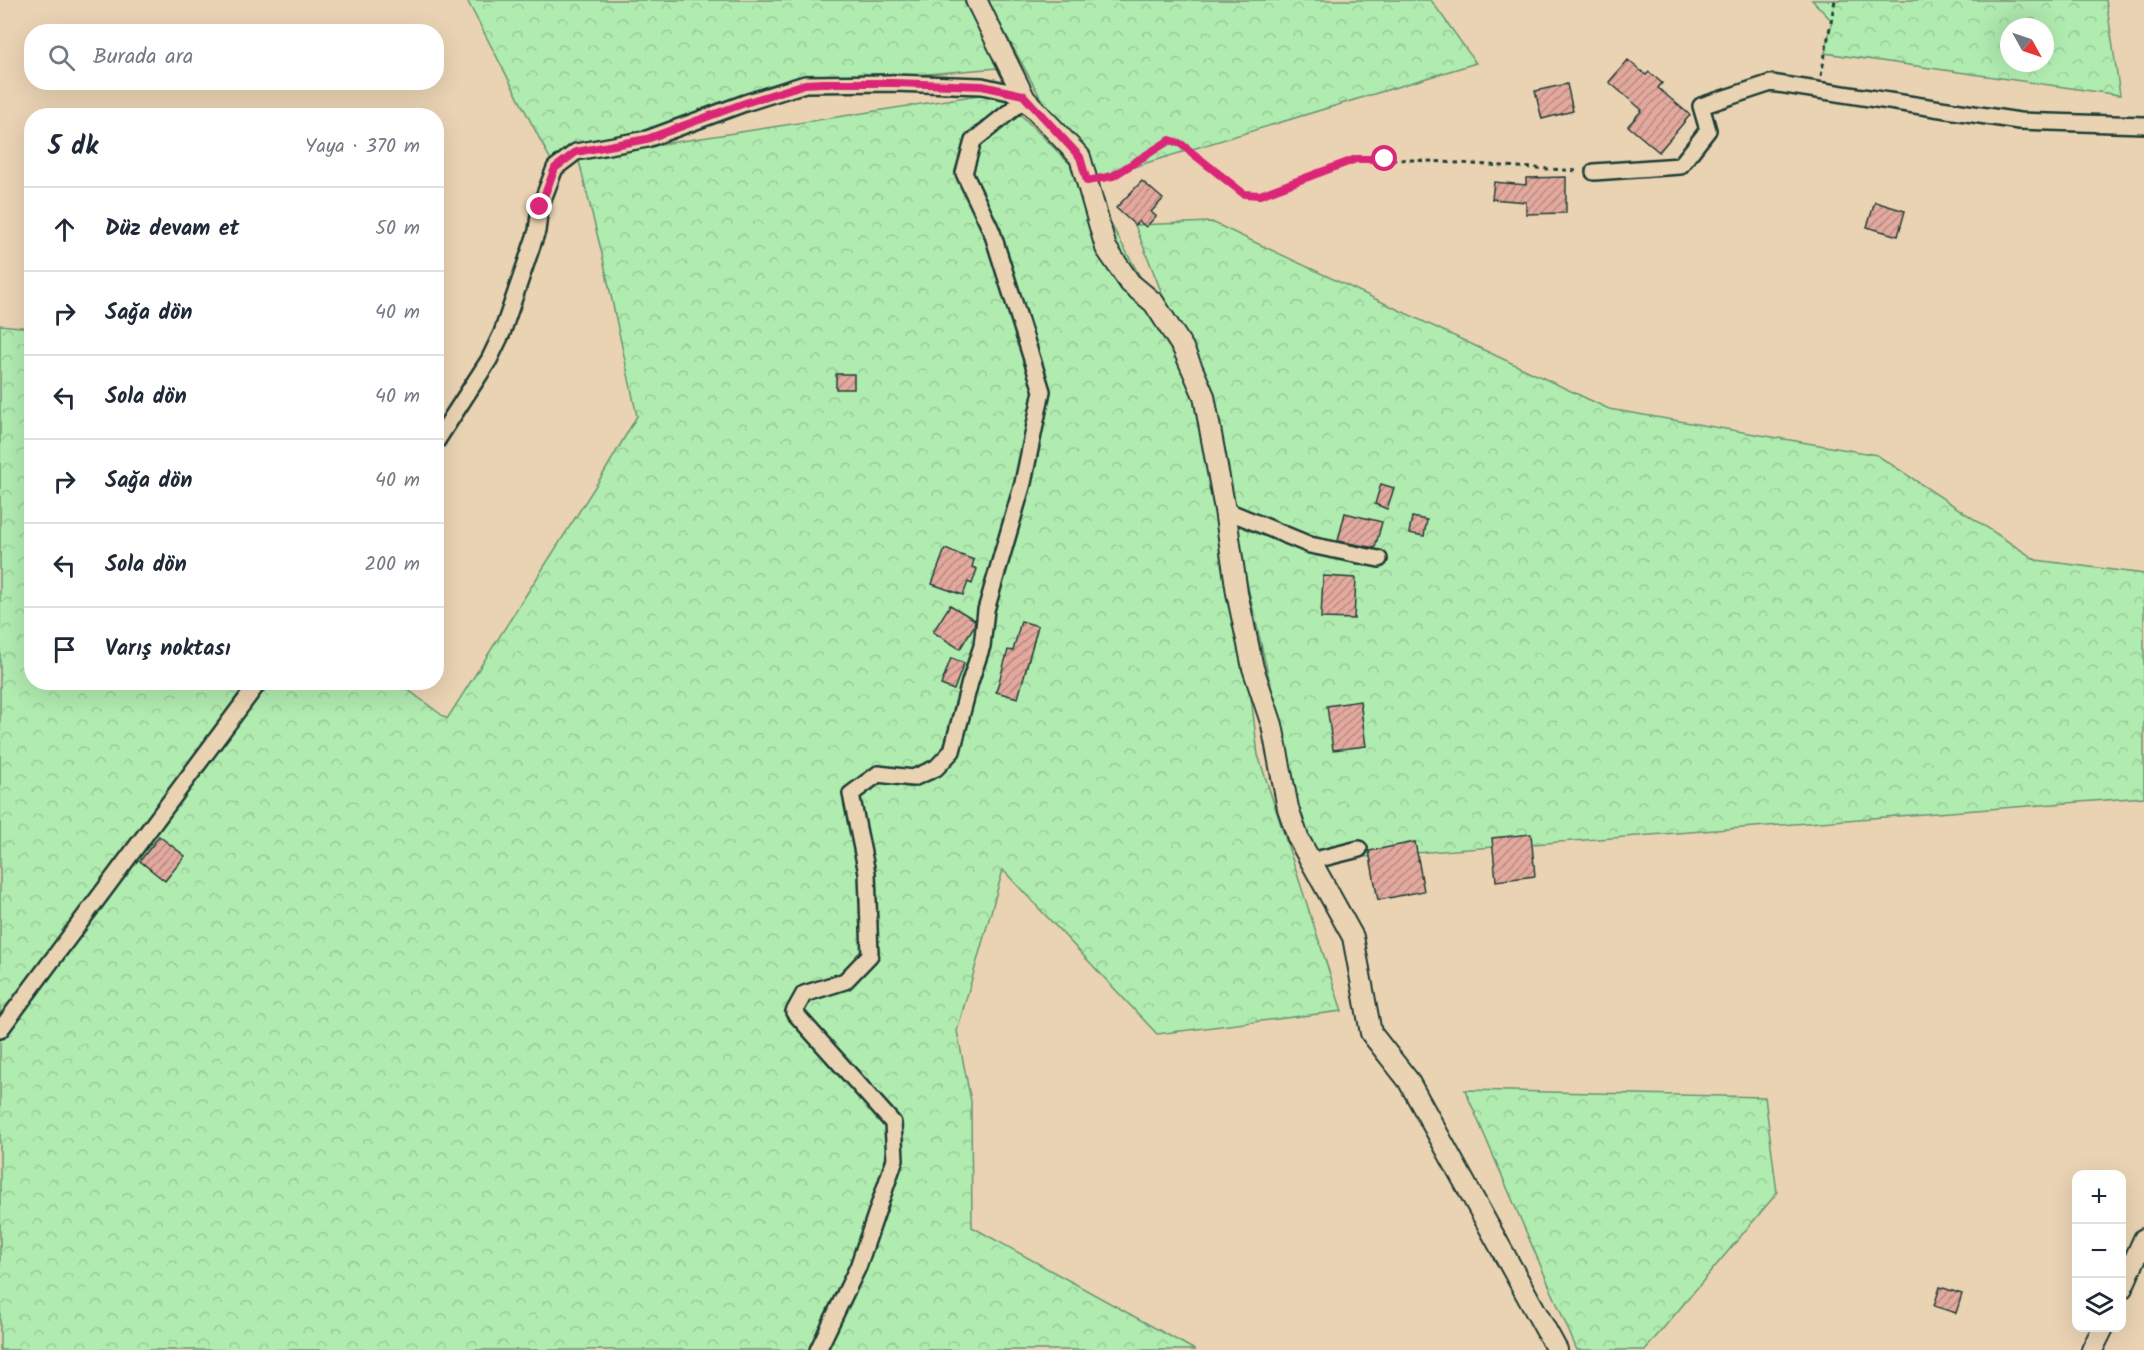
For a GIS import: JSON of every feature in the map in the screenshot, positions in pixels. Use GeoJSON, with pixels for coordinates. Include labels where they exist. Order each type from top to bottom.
{"type":"FeatureCollection","features":[{"type":"Feature","properties":{"kind":"street"},"geometry":{"type":"LineString","coordinates":[[976,0],[1024,97],[1080,157],[1106,248],[1130,283],[1154,303],[1183,348],[1204,396],[1225,510],[1237,593],[1253,668],[1272,725],[1288,808],[1298,838],[1353,937],[1371,1033],[1408,1080],[1557,1350]]}},
{"type":"Feature","properties":{"kind":"street"},"geometry":{"type":"LineString","coordinates":[[444,430],[489,360],[502,333],[537,231],[540,207],[555,168],[576,152],[647,139],[805,84],[893,83],[982,86],[1024,97]]}},
{"type":"Feature","properties":{"kind":"street"},"geometry":{"type":"LineString","coordinates":[[1594,172],[1680,166],[1708,130],[1701,106],[1771,83],[2019,121],[2144,125]]}},
{"type":"Feature","properties":{"kind":"street"},"geometry":{"type":"LineString","coordinates":[[818,1350],[858,1267],[895,1159],[893,1123],[794,1012],[804,994],[845,981],[870,955],[867,873],[851,795],[878,774],[913,778],[936,768],[952,751],[982,646],[986,610],[1023,483],[1042,391],[992,232],[964,173],[974,141],[1024,97]]}},
{"type":"Feature","properties":{"kind":"street"},"geometry":{"type":"LineString","coordinates":[[1225,510],[1310,544],[1379,559]]}},
{"type":"Feature","properties":{"kind":"street"},"geometry":{"type":"LineString","coordinates":[[0,1030],[253,690]]}},
{"type":"Feature","properties":{"kind":"street"},"geometry":{"type":"LineString","coordinates":[[1311,861],[1359,849]]}},
{"type":"Feature","properties":{"kind":"street"},"geometry":{"type":"LineString","coordinates":[[2126,1278],[2144,1239]]}},
{"type":"Feature","properties":{"kind":"street"},"geometry":{"type":"LineString","coordinates":[[2092,1350],[2101,1332]]}},
{"type":"Feature","properties":{"kind":"path"},"geometry":{"type":"LineString","coordinates":[[1818,89],[1835,0]]}},
{"type":"Feature","properties":{"kind":"path"},"geometry":{"type":"LineString","coordinates":[[1087,181],[1113,176],[1170,140],[1181,144],[1244,194],[1260,195],[1356,159],[1413,160],[1594,172]]}},
{"type":"Feature","properties":{"kind":"green space"},"geometry":{"type":"Polygon","coordinates":[[[467,0],[985,0],[1009,67],[822,83],[605,153],[998,92],[1085,179],[987,0],[1431,0],[1476,63],[1087,181],[1192,370],[1135,225],[1212,222],[1609,409],[1877,455],[2036,560],[2144,574],[2144,797],[1311,861],[1204,396],[1237,580],[1258,755],[1342,1011],[1157,1034],[1003,870],[957,1031],[971,1101],[972,1227],[1195,1350],[0,1350],[0,325],[24,327],[24,690],[408,690],[447,719],[605,471],[637,416],[602,254],[579,161],[555,168],[467,0]]]}},
{"type":"Feature","properties":{"kind":"green space"},"geometry":{"type":"Polygon","coordinates":[[[1812,0],[2106,0],[2120,95],[1825,53],[1832,21],[1812,0]]]}},
{"type":"Feature","properties":{"kind":"green space"},"geometry":{"type":"Polygon","coordinates":[[[1465,1090],[1765,1097],[1777,1193],[1645,1350],[1577,1350],[1465,1090]]]}},
{"type":"Feature","properties":{"kind":"building"},"geometry":{"type":"Polygon","coordinates":[[[1628,60],[1646,75],[1649,72],[1662,83],[1658,88],[1690,115],[1659,152],[1628,126],[1642,110],[1609,82],[1628,60]]]}},
{"type":"Feature","properties":{"kind":"building"},"geometry":{"type":"Polygon","coordinates":[[[1567,84],[1573,111],[1542,119],[1535,91],[1567,84]]]}},
{"type":"Feature","properties":{"kind":"building"},"geometry":{"type":"Polygon","coordinates":[[[1566,177],[1566,213],[1526,214],[1526,202],[1492,199],[1494,182],[1526,185],[1526,178],[1566,177]]]}},
{"type":"Feature","properties":{"kind":"building"},"geometry":{"type":"Polygon","coordinates":[[[1142,181],[1163,199],[1151,212],[1156,216],[1146,227],[1139,221],[1135,225],[1116,208],[1142,181]]]}},
{"type":"Feature","properties":{"kind":"building"},"geometry":{"type":"Polygon","coordinates":[[[1875,202],[1905,211],[1898,236],[1867,227],[1875,202]]]}},
{"type":"Feature","properties":{"kind":"building"},"geometry":{"type":"Polygon","coordinates":[[[836,374],[854,374],[854,389],[836,389],[836,374]]]}},
{"type":"Feature","properties":{"kind":"building"},"geometry":{"type":"Polygon","coordinates":[[[1381,484],[1394,488],[1387,509],[1375,504],[1381,484]]]}},
{"type":"Feature","properties":{"kind":"building"},"geometry":{"type":"Polygon","coordinates":[[[1345,513],[1382,522],[1375,548],[1338,541],[1345,513]]]}},
{"type":"Feature","properties":{"kind":"building"},"geometry":{"type":"Polygon","coordinates":[[[1412,517],[1427,520],[1424,536],[1409,533],[1412,517]]]}},
{"type":"Feature","properties":{"kind":"building"},"geometry":{"type":"Polygon","coordinates":[[[945,549],[974,560],[972,567],[977,569],[972,584],[968,582],[963,595],[932,584],[945,549]]]}},
{"type":"Feature","properties":{"kind":"building"},"geometry":{"type":"Polygon","coordinates":[[[1323,576],[1356,578],[1354,619],[1321,618],[1323,576]]]}},
{"type":"Feature","properties":{"kind":"building"},"geometry":{"type":"Polygon","coordinates":[[[950,605],[975,620],[974,626],[960,649],[933,632],[950,605]]]}},
{"type":"Feature","properties":{"kind":"building"},"geometry":{"type":"Polygon","coordinates":[[[1021,621],[1038,626],[1018,698],[996,692],[1008,650],[1013,651],[1021,621]]]}},
{"type":"Feature","properties":{"kind":"building"},"geometry":{"type":"Polygon","coordinates":[[[951,658],[964,663],[954,690],[941,685],[951,658]]]}},
{"type":"Feature","properties":{"kind":"building"},"geometry":{"type":"Polygon","coordinates":[[[1360,701],[1366,746],[1333,750],[1327,706],[1360,701]]]}},
{"type":"Feature","properties":{"kind":"building"},"geometry":{"type":"Polygon","coordinates":[[[1531,834],[1535,876],[1496,881],[1492,838],[1531,834]]]}},
{"type":"Feature","properties":{"kind":"building"},"geometry":{"type":"Polygon","coordinates":[[[159,836],[185,856],[165,881],[140,861],[159,836]]]}},
{"type":"Feature","properties":{"kind":"building"},"geometry":{"type":"Polygon","coordinates":[[[1415,842],[1424,891],[1378,900],[1369,851],[1415,842]]]}},
{"type":"Feature","properties":{"kind":"building"},"geometry":{"type":"Polygon","coordinates":[[[1940,1287],[1962,1294],[1956,1313],[1934,1306],[1940,1287]]]}},
{"type":"Feature","properties":{"kind":"route"},"geometry":{"type":"LineString","coordinates":[[540,207],[555,168],[576,152],[647,139],[745,103],[805,84],[822,83],[982,86],[1023,95],[1080,157],[1087,181],[1113,176],[1170,140],[1181,144],[1244,194],[1260,195],[1356,159],[1385,159]]}}]}
